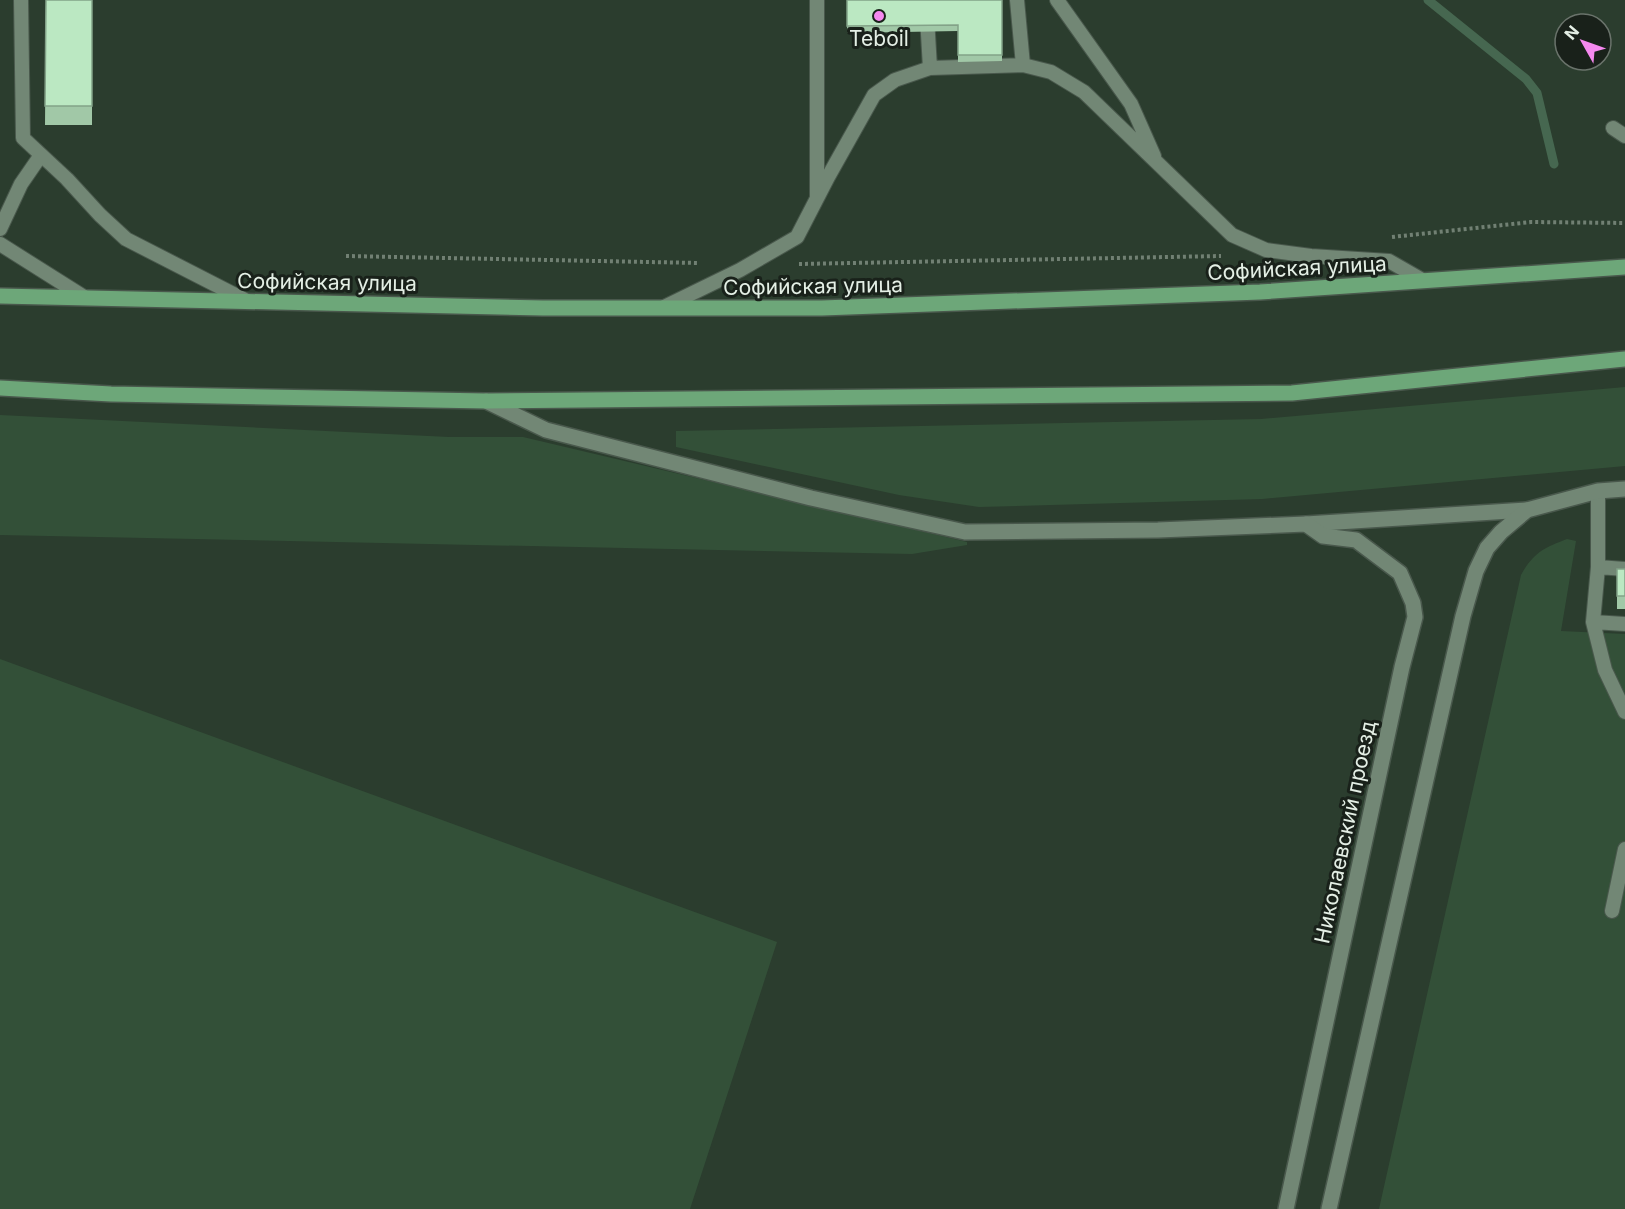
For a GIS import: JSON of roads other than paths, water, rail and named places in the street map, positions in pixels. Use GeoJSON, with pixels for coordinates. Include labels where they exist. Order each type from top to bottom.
{"type":"FeatureCollection","features":[{"type":"Feature","properties":{"kind":"main road","name":"Софийская улица"},"geometry":{"type":"LineString","coordinates":[[0,296],[250,302],[822,309],[1260,292],[1625,267]]}},
{"type":"Feature","properties":{"kind":"main road"},"geometry":{"type":"LineString","coordinates":[[0,388],[111,394],[486,401],[1292,393],[1625,359]]}},
{"type":"Feature","properties":{"kind":"street"},"geometry":{"type":"LineString","coordinates":[[486,401],[546,430],[811,498],[965,532],[1158,530],[1306,524],[1527,510],[1598,491],[1625,489]]}},
{"type":"Feature","properties":{"kind":"street"},"geometry":{"type":"LineString","coordinates":[[1329,1209],[1462,616],[1476,571],[1488,548],[1500,532],[1527,510]]}},
{"type":"Feature","properties":{"kind":"street","name":"Николаевский проезд"},"geometry":{"type":"LineString","coordinates":[[1286,1209],[1402,667],[1415,617],[1413,603],[1400,573],[1356,540],[1323,536],[1306,524]]}},
{"type":"Feature","properties":{"kind":"lane"},"geometry":{"type":"LineString","coordinates":[[21,0],[23,138],[126,239],[250,302]]}},
{"type":"Feature","properties":{"kind":"lane"},"geometry":{"type":"LineString","coordinates":[[817,0],[817,198]]}},
{"type":"Feature","properties":{"kind":"lane"},"geometry":{"type":"LineString","coordinates":[[926,0],[930,68]]}},
{"type":"Feature","properties":{"kind":"lane"},"geometry":{"type":"LineString","coordinates":[[1017,0],[1023,65]]}},
{"type":"Feature","properties":{"kind":"lane"},"geometry":{"type":"LineString","coordinates":[[1057,0],[1131,104],[1157,164]]}},
{"type":"Feature","properties":{"kind":"lane"},"geometry":{"type":"LineString","coordinates":[[662,308],[740,270],[797,237],[874,95],[895,80],[930,68],[1023,65],[1052,72],[1084,92],[1232,235],[1266,250],[1311,256],[1389,261],[1424,281]]}},
{"type":"Feature","properties":{"kind":"lane"},"geometry":{"type":"LineString","coordinates":[[0,229],[21,184],[41,155]]}},
{"type":"Feature","properties":{"kind":"lane"},"geometry":{"type":"LineString","coordinates":[[0,244],[84,297]]}},
{"type":"Feature","properties":{"kind":"lane"},"geometry":{"type":"LineString","coordinates":[[1598,491],[1598,567],[1593,622],[1605,670],[1625,712]]}},
{"type":"Feature","properties":{"kind":"lane"},"geometry":{"type":"LineString","coordinates":[[1598,567],[1625,568]]}},
{"type":"Feature","properties":{"kind":"lane"},"geometry":{"type":"LineString","coordinates":[[1593,622],[1625,624]]}},
{"type":"Feature","properties":{"kind":"lane"},"geometry":{"type":"LineString","coordinates":[[1612,911],[1625,849]]}},
{"type":"Feature","properties":{"kind":"waterway"},"geometry":{"type":"LineString","coordinates":[[1428,0],[1526,79],[1537,93],[1554,164]]}},
{"type":"Feature","properties":{"kind":"place","name":"Teboil"},"geometry":{"type":"Point","coordinates":[879,16]}}]}
